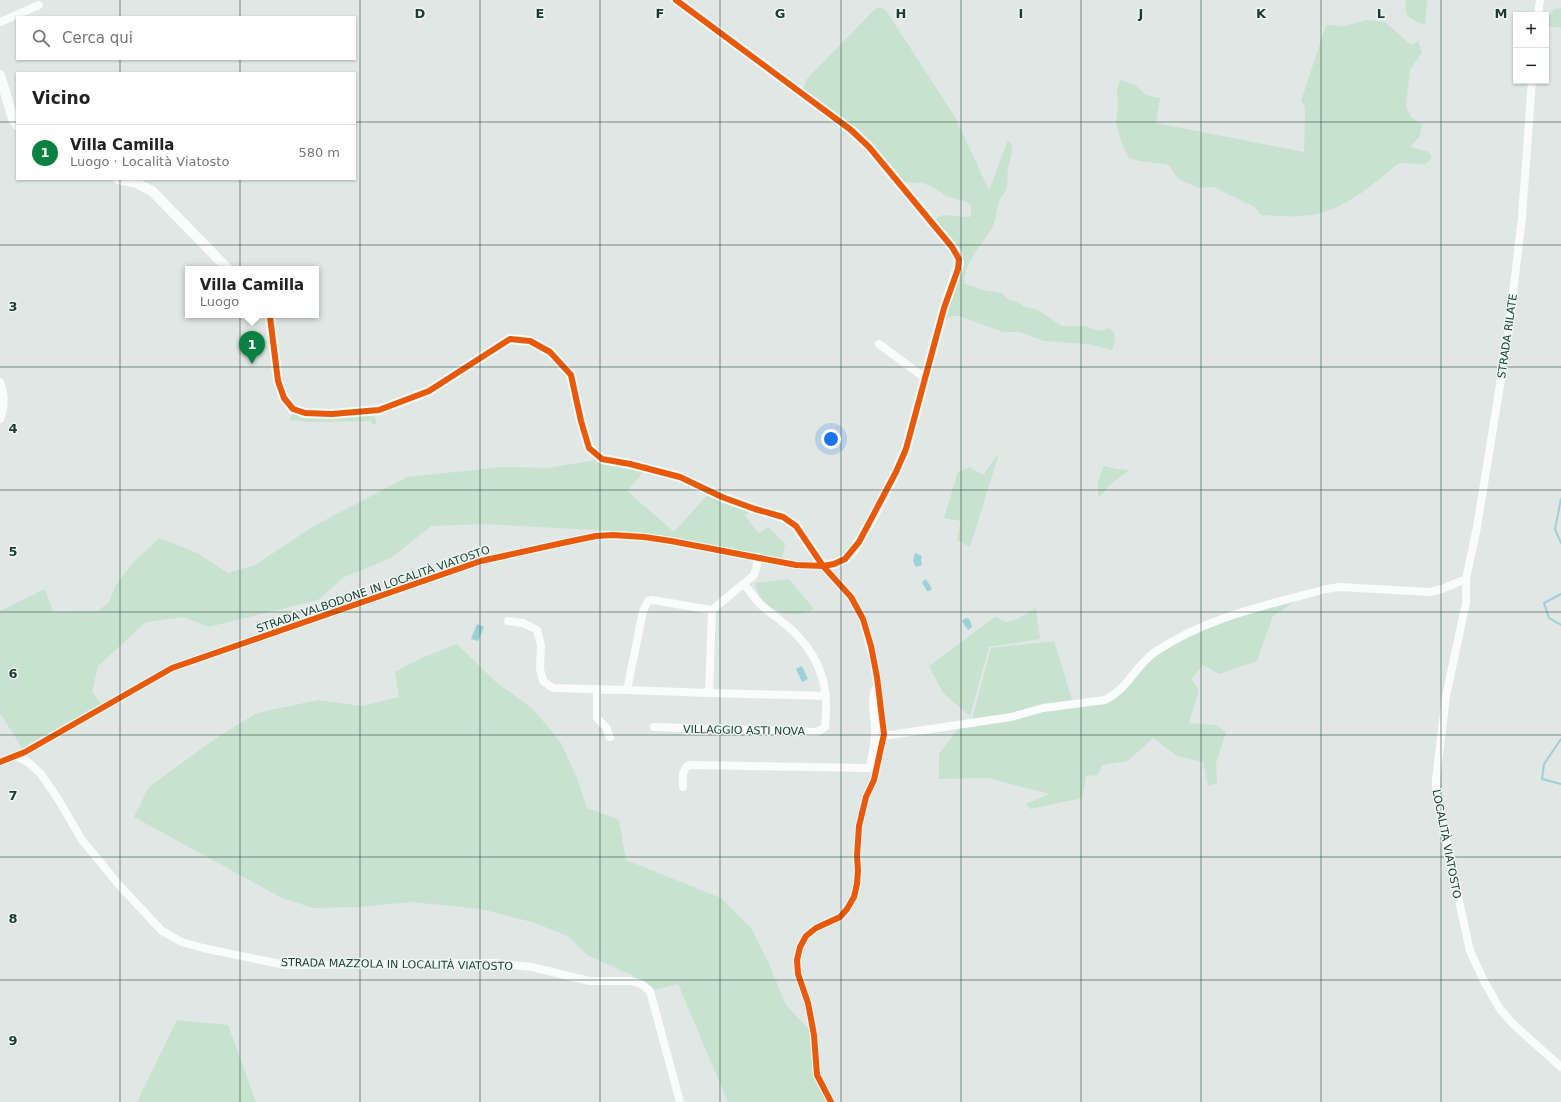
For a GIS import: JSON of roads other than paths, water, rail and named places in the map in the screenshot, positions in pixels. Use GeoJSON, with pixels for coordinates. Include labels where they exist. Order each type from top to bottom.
{"type":"FeatureCollection","features":[{"type":"Feature","properties":{"kind":"street"},"geometry":{"type":"LineString","coordinates":[[676,0],[865,142],[958,254],[958,269],[944,308],[906,449],[871,521],[853,551],[845,559],[834,564],[824,566]]}},
{"type":"Feature","properties":{"kind":"street"},"geometry":{"type":"LineString","coordinates":[[1538,12],[1540,0]]}},
{"type":"Feature","properties":{"kind":"street"},"geometry":{"type":"LineString","coordinates":[[0,22],[39,5]]}},
{"type":"Feature","properties":{"kind":"street"},"geometry":{"type":"LineString","coordinates":[[0,75],[13,119],[16,124]]}},
{"type":"Feature","properties":{"kind":"street","name":"STRADA RILATE"},"geometry":{"type":"LineString","coordinates":[[1466,589],[1466,579],[1477,527],[1508,336],[1522,217],[1532,84]]}},
{"type":"Feature","properties":{"kind":"street"},"geometry":{"type":"LineString","coordinates":[[122,180],[136,183],[152,191],[225,266]]}},
{"type":"Feature","properties":{"kind":"street"},"geometry":{"type":"LineString","coordinates":[[270,318],[278,381],[284,398],[293,409],[305,413],[332,414],[379,410],[429,391],[510,339],[530,341],[550,352],[571,375],[588,448],[602,459],[630,464],[680,477],[722,497],[783,517],[796,526],[824,566],[852,598],[863,619],[871,646],[878,684],[882,728],[884,734],[878,762],[859,826],[857,856],[858,870],[854,897],[840,917],[816,928],[806,936],[800,947],[797,960],[798,974],[808,1004],[814,1034],[816,1075],[832,1100]]}},
{"type":"Feature","properties":{"kind":"street"},"geometry":{"type":"LineString","coordinates":[[879,344],[925,378]]}},
{"type":"Feature","properties":{"kind":"street"},"geometry":{"type":"LineString","coordinates":[[0,382],[4,390],[3,411],[0,419]]}},
{"type":"Feature","properties":{"kind":"street","name":"STRADA VALBODONE IN LOCALITÀ VIATOSTO"},"geometry":{"type":"LineString","coordinates":[[0,762],[17,756],[172,668],[481,561],[596,536],[613,535],[644,537],[671,541],[796,565],[824,566]]}},
{"type":"Feature","properties":{"kind":"street"},"geometry":{"type":"LineString","coordinates":[[627,690],[643,611],[648,601],[652,600],[712,610],[754,575],[758,557]]}},
{"type":"Feature","properties":{"kind":"street"},"geometry":{"type":"LineString","coordinates":[[882,728],[886,734],[890,735],[1012,717],[1043,708],[1105,700],[1113,696],[1125,686],[1144,662],[1154,653],[1176,640],[1224,618],[1326,589],[1340,587],[1430,592],[1442,590],[1466,579]]}},
{"type":"Feature","properties":{"kind":"street","name":"VILLAGGIO ASTI NOVA"},"geometry":{"type":"LineString","coordinates":[[654,728],[817,732],[825,727],[826,696],[821,674],[813,656],[797,635],[760,603],[744,584]]}},
{"type":"Feature","properties":{"kind":"street","name":"LOCALITÀ VIATOSTO"},"geometry":{"type":"LineString","coordinates":[[1466,589],[1466,603],[1446,696],[1436,779],[1438,808],[1470,951],[1485,983],[1500,1009],[1512,1023],[1561,1067]]}},
{"type":"Feature","properties":{"kind":"street"},"geometry":{"type":"LineString","coordinates":[[709,693],[712,610]]}},
{"type":"Feature","properties":{"kind":"street"},"geometry":{"type":"LineString","coordinates":[[508,621],[523,623],[536,630],[541,646],[540,669],[543,681],[553,688],[826,696]]}},
{"type":"Feature","properties":{"kind":"street"},"geometry":{"type":"LineString","coordinates":[[684,787],[683,773],[685,768],[689,765],[868,768],[874,745],[874,692],[878,684]]}},
{"type":"Feature","properties":{"kind":"street"},"geometry":{"type":"LineString","coordinates":[[597,689],[597,718],[606,726],[610,737]]}},
{"type":"Feature","properties":{"kind":"street","name":"STRADA MAZZOLA IN LOCALITÀ VIATOSTO"},"geometry":{"type":"LineString","coordinates":[[17,756],[29,762],[41,774],[58,799],[82,840],[119,885],[162,931],[182,942],[203,948],[285,965],[495,963],[532,967],[589,981],[632,981],[641,984],[650,991],[680,1102]]}},
{"type":"Feature","properties":{"kind":"water"},"geometry":{"type":"Polygon","coordinates":[[[915,553],[922,556],[922,565],[916,567],[913,561],[915,553]]]}},
{"type":"Feature","properties":{"kind":"water"},"geometry":{"type":"Polygon","coordinates":[[[926,579],[932,589],[929,591],[927,591],[922,582],[926,579]]]}},
{"type":"Feature","properties":{"kind":"water"},"geometry":{"type":"Polygon","coordinates":[[[967,618],[970,620],[972,627],[968,630],[962,621],[967,618]]]}},
{"type":"Feature","properties":{"kind":"water"},"geometry":{"type":"Polygon","coordinates":[[[477,624],[484,627],[478,641],[471,639],[477,624]]]}},
{"type":"Feature","properties":{"kind":"water"},"geometry":{"type":"Polygon","coordinates":[[[802,666],[808,679],[802,682],[796,669],[802,666]]]}},
{"type":"Feature","properties":{"kind":"waterway"},"geometry":{"type":"LineString","coordinates":[[1561,499],[1555,529],[1561,543]]}},
{"type":"Feature","properties":{"kind":"waterway"},"geometry":{"type":"LineString","coordinates":[[1561,594],[1544,603],[1549,618],[1561,625]]}},
{"type":"Feature","properties":{"kind":"waterway"},"geometry":{"type":"LineString","coordinates":[[1561,739],[1544,764],[1542,779],[1561,784]]}},
{"type":"Feature","properties":{"kind":"place","name":"Villa Camilla"},"geometry":{"type":"Point","coordinates":[252,364]}}]}
